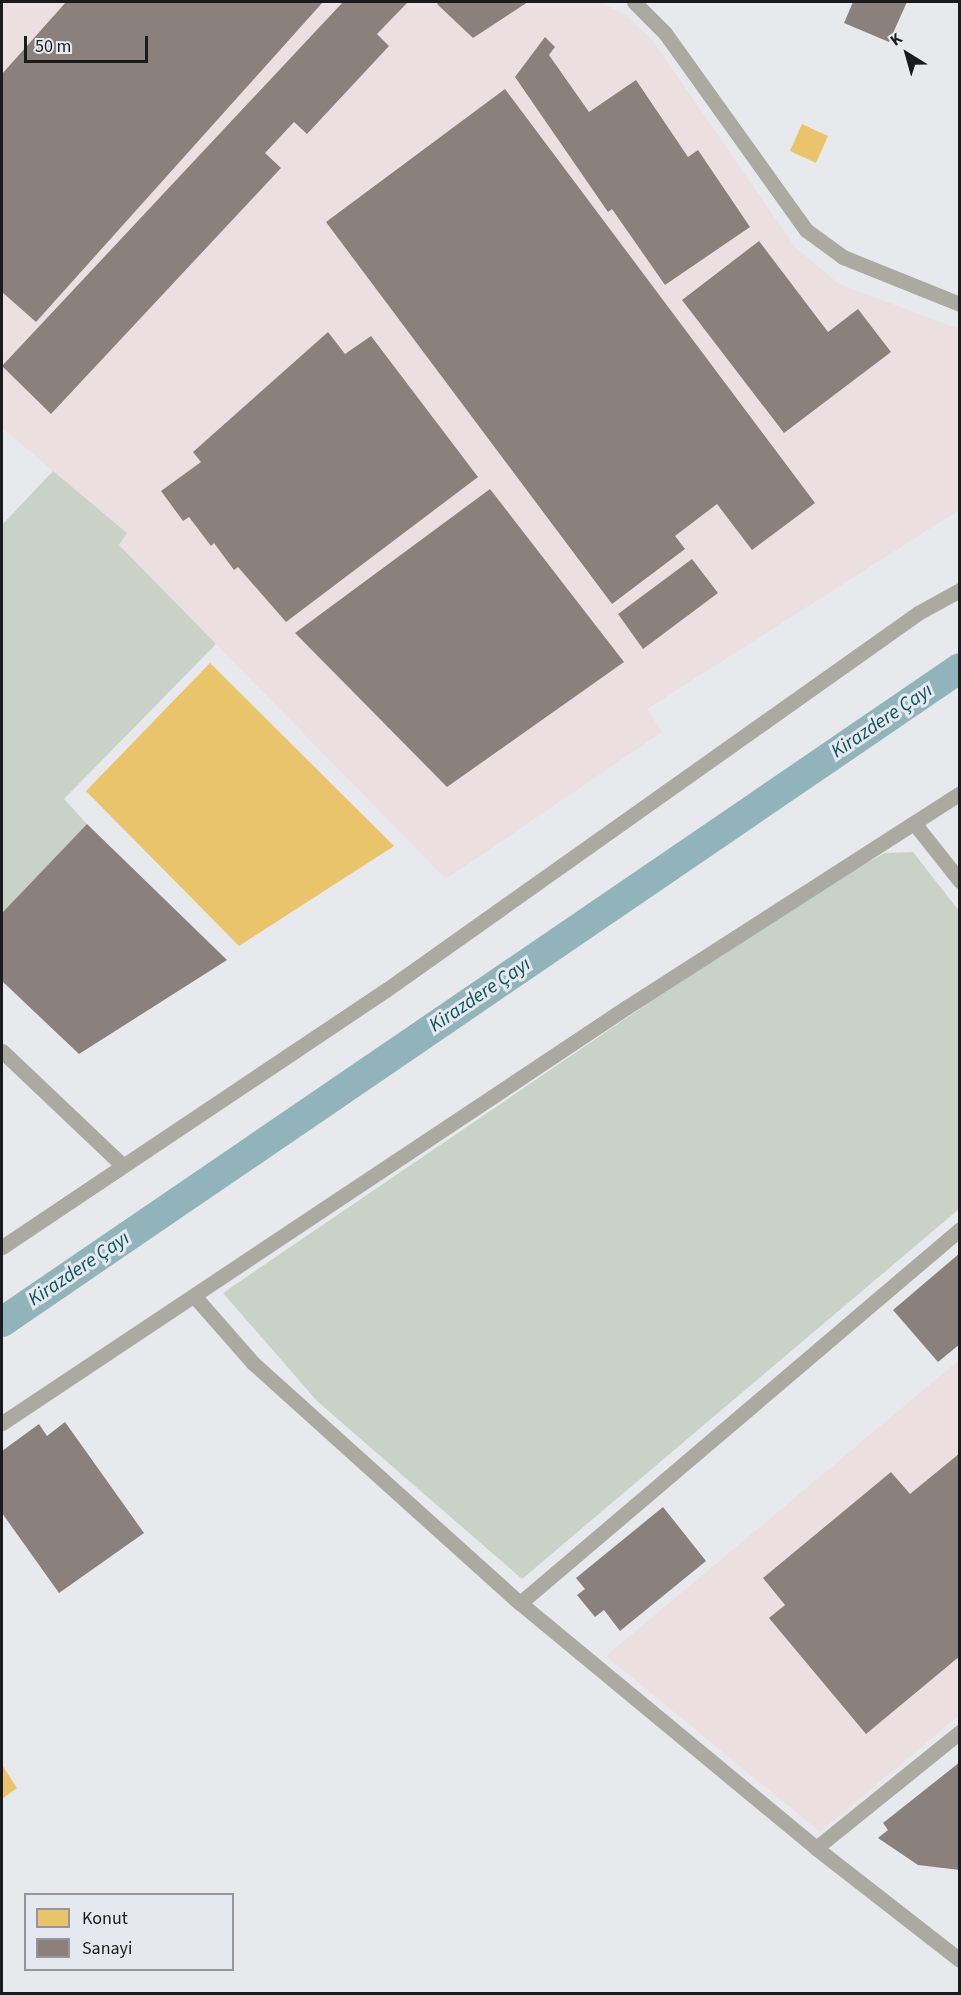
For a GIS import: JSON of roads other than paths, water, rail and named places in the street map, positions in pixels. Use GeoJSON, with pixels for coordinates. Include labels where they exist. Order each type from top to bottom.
{"type":"FeatureCollection","features":[{"type":"Feature","properties":{"kind":"street"},"geometry":{"type":"LineString","coordinates":[[634,2],[665,33],[806,230],[843,257],[960,304]]}},
{"type":"Feature","properties":{"kind":"street"},"geometry":{"type":"LineString","coordinates":[[2,1247],[386,990],[918,614],[960,590]]}},
{"type":"Feature","properties":{"kind":"street"},"geometry":{"type":"LineString","coordinates":[[2,1423],[195,1297],[627,1006],[960,793]]}},
{"type":"Feature","properties":{"kind":"street"},"geometry":{"type":"LineString","coordinates":[[914,823],[960,881]]}},
{"type":"Feature","properties":{"kind":"street"},"geometry":{"type":"LineString","coordinates":[[2,1051],[122,1165]]}},
{"type":"Feature","properties":{"kind":"street"},"geometry":{"type":"LineString","coordinates":[[520,1603],[960,1229]]}},
{"type":"Feature","properties":{"kind":"street"},"geometry":{"type":"LineString","coordinates":[[195,1297],[276,1385],[520,1603],[816,1848],[960,1960]]}},
{"type":"Feature","properties":{"kind":"street"},"geometry":{"type":"LineString","coordinates":[[816,1848],[960,1732]]}},
{"type":"Feature","properties":{"kind":"waterway","name":"Kirazdere Çayı"},"geometry":{"type":"LineString","coordinates":[[2,1322],[960,668]]}}]}
